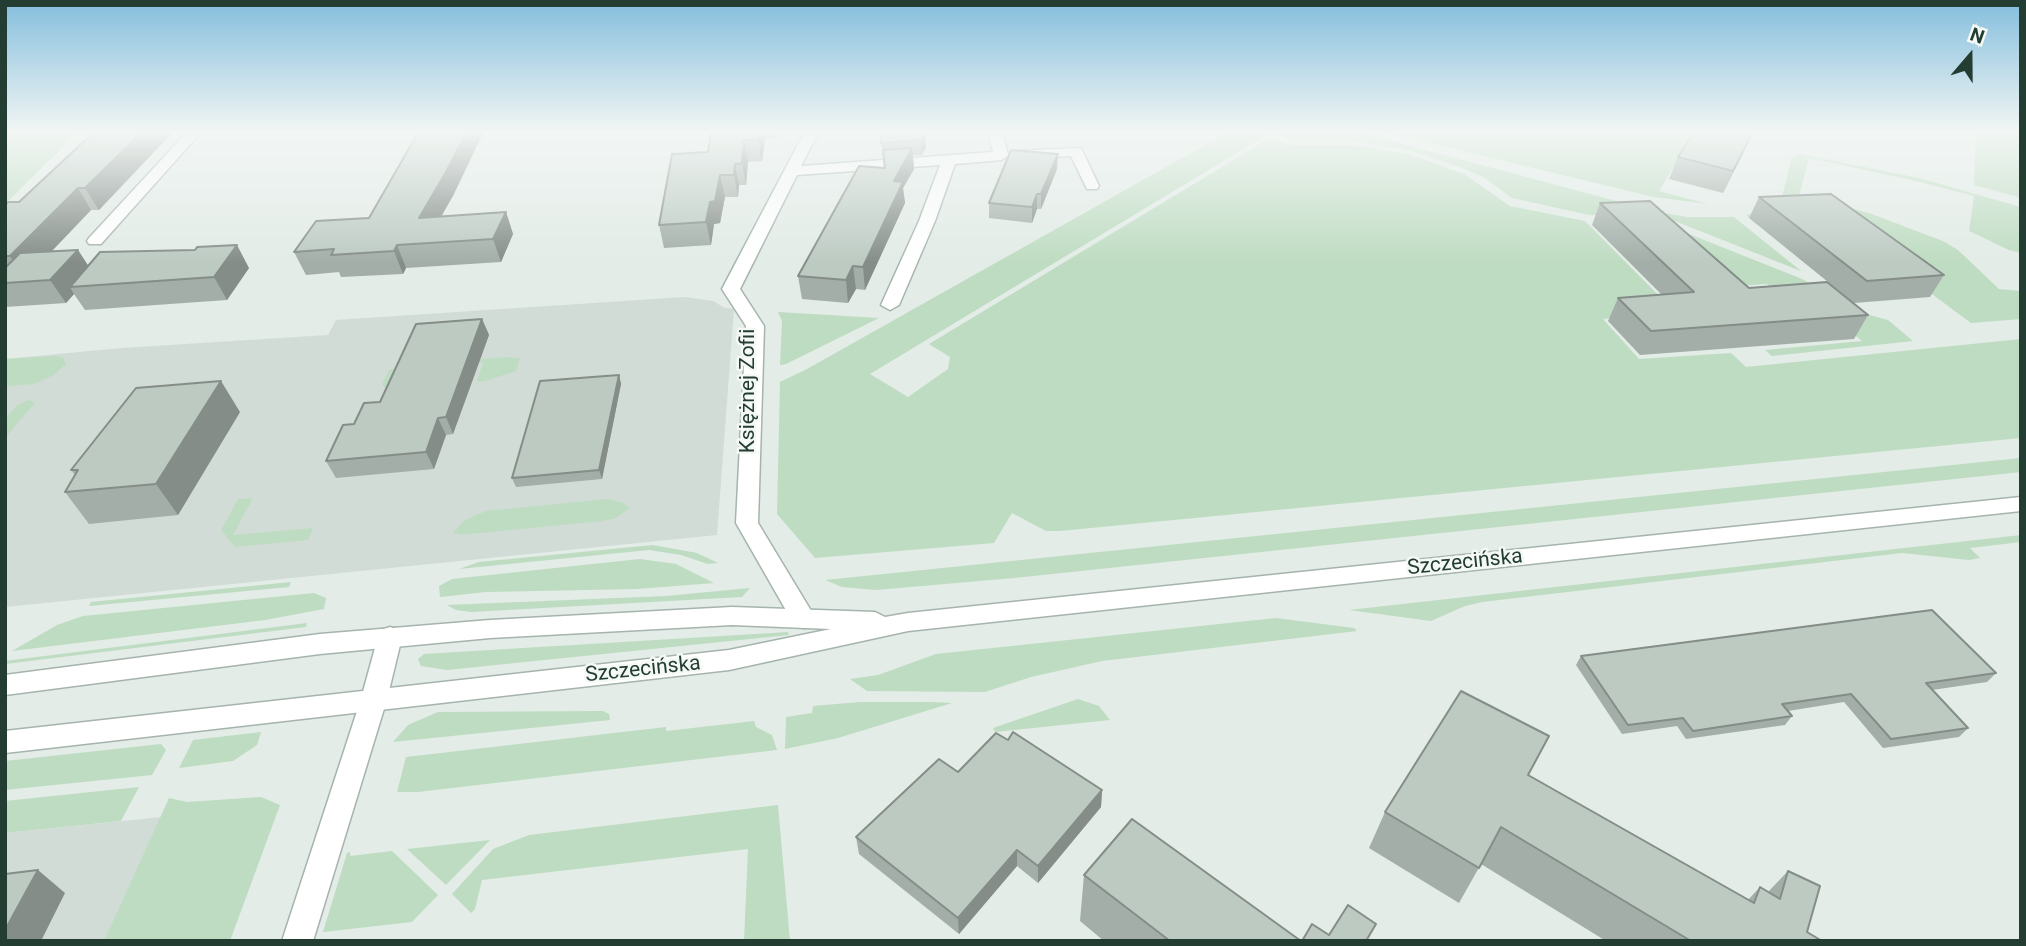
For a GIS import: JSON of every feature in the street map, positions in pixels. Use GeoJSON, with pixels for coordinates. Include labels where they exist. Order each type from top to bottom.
{"type":"FeatureCollection","features":[{"type":"Feature","properties":{"kind":"street"},"geometry":{"type":"LineString","coordinates":[[95,241],[155,175]]}},
{"type":"Feature","properties":{"kind":"street","name":"Księżnej Zofii"},"geometry":{"type":"LineString","coordinates":[[790,175],[731,289],[755,326],[747,523],[804,619]]}},
{"type":"Feature","properties":{"kind":"street"},"geometry":{"type":"LineString","coordinates":[[890,305],[927,221],[944,175]]}},
{"type":"Feature","properties":{"kind":"street"},"geometry":{"type":"LineString","coordinates":[[1087,175],[1092,186]]}},
{"type":"Feature","properties":{"kind":"street","name":"Szczecińska"},"geometry":{"type":"LineString","coordinates":[[5,742],[729,660],[908,622],[2021,504]]}},
{"type":"Feature","properties":{"kind":"street","name":"Szczecińska"},"geometry":{"type":"LineString","coordinates":[[5,685],[390,637],[732,616],[908,622]]}},
{"type":"Feature","properties":{"kind":"street"},"geometry":{"type":"LineString","coordinates":[[297,941],[374,699],[390,637]]}},
{"type":"Feature","properties":{"kind":"shaded area"},"geometry":{"type":"Polygon","coordinates":[[[684,297],[713,301],[725,308],[734,309],[717,535],[5,607],[5,359],[121,348],[328,335],[336,320],[684,297]]]}},
{"type":"Feature","properties":{"kind":"shaded area"},"geometry":{"type":"Polygon","coordinates":[[[221,811],[230,941],[5,941],[5,833],[221,811]]]}},
{"type":"Feature","properties":{"kind":"green space"},"geometry":{"type":"Polygon","coordinates":[[[5,175],[34,175],[5,204],[5,175]]]}},
{"type":"Feature","properties":{"kind":"green space"},"geometry":{"type":"Polygon","coordinates":[[[1152,175],[1200,175],[870,374],[908,397],[948,369],[950,357],[929,344],[1209,175],[1466,175],[1510,206],[1585,221],[1675,312],[1603,319],[1639,359],[1731,353],[1746,367],[2021,339],[2021,438],[1060,531],[1046,531],[1012,513],[994,543],[815,558],[777,514],[780,382],[1152,175]]]}},
{"type":"Feature","properties":{"kind":"green space"},"geometry":{"type":"Polygon","coordinates":[[[1478,175],[1520,175],[1654,211],[1687,217],[1734,217],[1801,271],[1662,216],[1589,215],[1512,198],[1478,175]]]}},
{"type":"Feature","properties":{"kind":"green space"},"geometry":{"type":"Polygon","coordinates":[[[1563,175],[1669,175],[1659,191],[1708,204],[1654,197],[1563,175]]]}},
{"type":"Feature","properties":{"kind":"green space"},"geometry":{"type":"Polygon","coordinates":[[[1787,175],[1804,175],[1799,196],[1869,213],[1943,241],[1958,250],[1999,289],[2021,291],[2021,319],[1971,323],[1817,209],[1758,225],[1746,215],[1770,211],[1782,197],[1787,175]]]}},
{"type":"Feature","properties":{"kind":"green space"},"geometry":{"type":"Polygon","coordinates":[[[1888,175],[1919,178],[2021,207],[2021,253],[1969,231],[1974,196],[1888,175]]]}},
{"type":"Feature","properties":{"kind":"green space"},"geometry":{"type":"Polygon","coordinates":[[[1974,175],[2021,175],[2021,198],[1974,185],[1974,175]]]}},
{"type":"Feature","properties":{"kind":"green space"},"geometry":{"type":"Polygon","coordinates":[[[1669,226],[1814,286],[1782,297],[1767,284],[1724,287],[1669,226]]]}},
{"type":"Feature","properties":{"kind":"green space"},"geometry":{"type":"Polygon","coordinates":[[[1817,303],[1888,320],[1913,341],[1772,356],[1765,350],[1862,341],[1817,303]]]}},
{"type":"Feature","properties":{"kind":"green space"},"geometry":{"type":"Polygon","coordinates":[[[778,312],[879,318],[780,365],[782,321],[778,312]]]}},
{"type":"Feature","properties":{"kind":"green space"},"geometry":{"type":"Polygon","coordinates":[[[54,356],[63,358],[66,364],[54,375],[34,384],[5,386],[5,359],[54,356]]]}},
{"type":"Feature","properties":{"kind":"green space"},"geometry":{"type":"Polygon","coordinates":[[[520,358],[516,371],[485,381],[477,382],[483,362],[402,369],[386,389],[382,384],[389,370],[401,366],[520,358]]]}},
{"type":"Feature","properties":{"kind":"green space"},"geometry":{"type":"Polygon","coordinates":[[[29,400],[35,403],[5,438],[5,419],[17,405],[29,400]]]}},
{"type":"Feature","properties":{"kind":"green space"},"geometry":{"type":"Polygon","coordinates":[[[2021,458],[2021,472],[1014,578],[876,590],[842,587],[825,580],[2021,458]]]}},
{"type":"Feature","properties":{"kind":"green space"},"geometry":{"type":"Polygon","coordinates":[[[253,498],[233,535],[313,528],[308,540],[235,547],[221,530],[238,499],[253,498]]]}},
{"type":"Feature","properties":{"kind":"green space"},"geometry":{"type":"Polygon","coordinates":[[[607,499],[621,502],[630,508],[616,518],[602,521],[460,535],[453,532],[465,520],[486,511],[607,499]]]}},
{"type":"Feature","properties":{"kind":"green space"},"geometry":{"type":"Polygon","coordinates":[[[2021,535],[2021,542],[1970,548],[1980,558],[1969,560],[1902,553],[1482,602],[1465,606],[1431,621],[1349,610],[2021,535]]]}},
{"type":"Feature","properties":{"kind":"green space"},"geometry":{"type":"Polygon","coordinates":[[[653,545],[697,553],[718,563],[708,564],[681,555],[649,550],[459,569],[479,562],[653,545]]]}},
{"type":"Feature","properties":{"kind":"green space"},"geometry":{"type":"Polygon","coordinates":[[[640,559],[676,564],[714,583],[637,589],[486,592],[440,597],[439,586],[452,579],[640,559]]]}},
{"type":"Feature","properties":{"kind":"green space"},"geometry":{"type":"Polygon","coordinates":[[[291,582],[289,587],[89,606],[91,602],[291,582]]]}},
{"type":"Feature","properties":{"kind":"green space"},"geometry":{"type":"Polygon","coordinates":[[[750,588],[742,597],[471,612],[456,610],[447,605],[666,596],[750,588]]]}},
{"type":"Feature","properties":{"kind":"green space"},"geometry":{"type":"Polygon","coordinates":[[[314,593],[326,598],[324,609],[265,620],[12,651],[57,625],[83,616],[314,593]]]}},
{"type":"Feature","properties":{"kind":"green space"},"geometry":{"type":"Polygon","coordinates":[[[1276,618],[1354,628],[1357,631],[1102,661],[1031,677],[985,692],[867,691],[850,679],[878,675],[936,654],[1276,618]]]}},
{"type":"Feature","properties":{"kind":"green space"},"geometry":{"type":"Polygon","coordinates":[[[307,623],[306,627],[5,664],[5,661],[307,623]]]}},
{"type":"Feature","properties":{"kind":"green space"},"geometry":{"type":"Polygon","coordinates":[[[788,632],[789,635],[447,670],[421,666],[418,659],[424,654],[788,632]]]}},
{"type":"Feature","properties":{"kind":"green space"},"geometry":{"type":"Polygon","coordinates":[[[1078,699],[1099,706],[1110,720],[995,732],[993,728],[1078,699]]]}},
{"type":"Feature","properties":{"kind":"green space"},"geometry":{"type":"Polygon","coordinates":[[[860,702],[952,703],[838,738],[785,749],[786,717],[812,713],[813,706],[860,702]]]}},
{"type":"Feature","properties":{"kind":"green space"},"geometry":{"type":"Polygon","coordinates":[[[603,711],[609,714],[610,720],[393,742],[408,725],[438,712],[603,711]]]}},
{"type":"Feature","properties":{"kind":"green space"},"geometry":{"type":"Polygon","coordinates":[[[754,721],[756,727],[772,735],[777,750],[418,792],[397,792],[406,757],[666,727],[666,731],[754,721]]]}},
{"type":"Feature","properties":{"kind":"green space"},"geometry":{"type":"Polygon","coordinates":[[[261,732],[257,745],[233,761],[179,768],[193,740],[261,732]]]}},
{"type":"Feature","properties":{"kind":"green space"},"geometry":{"type":"Polygon","coordinates":[[[161,744],[166,750],[152,775],[5,790],[5,761],[161,744]]]}},
{"type":"Feature","properties":{"kind":"green space"},"geometry":{"type":"Polygon","coordinates":[[[139,787],[121,821],[5,833],[5,801],[139,787]]]}},
{"type":"Feature","properties":{"kind":"green space"},"geometry":{"type":"Polygon","coordinates":[[[261,797],[280,805],[230,941],[104,941],[169,798],[187,802],[261,797]]]}},
{"type":"Feature","properties":{"kind":"green space"},"geometry":{"type":"Polygon","coordinates":[[[778,805],[790,941],[744,941],[748,849],[482,880],[475,909],[471,913],[452,894],[493,849],[529,835],[778,805]]]}},
{"type":"Feature","properties":{"kind":"green space"},"geometry":{"type":"Polygon","coordinates":[[[490,840],[446,885],[407,849],[490,840]]]}},
{"type":"Feature","properties":{"kind":"green space"},"geometry":{"type":"Polygon","coordinates":[[[392,851],[438,895],[412,922],[323,932],[347,853],[350,852],[350,856],[392,851]]]}},
{"type":"Feature","properties":{"kind":"building"},"geometry":{"type":"Polygon","coordinates":[[[48,175],[98,175],[85,188],[78,188],[10,256],[5,256],[5,205],[8,202],[19,202],[48,175]]]}},
{"type":"Feature","properties":{"kind":"building"},"geometry":{"type":"Polygon","coordinates":[[[394,175],[444,175],[419,218],[506,212],[493,239],[397,245],[394,251],[331,255],[334,249],[294,252],[316,221],[369,218],[394,175]]]}},
{"type":"Feature","properties":{"kind":"building"},"geometry":{"type":"Polygon","coordinates":[[[668,175],[720,175],[715,201],[710,202],[706,222],[659,225],[668,175]]]}},
{"type":"Feature","properties":{"kind":"building"},"geometry":{"type":"Polygon","coordinates":[[[854,175],[897,175],[894,181],[903,182],[863,267],[853,266],[846,280],[798,276],[854,175]]]}},
{"type":"Feature","properties":{"kind":"building"},"geometry":{"type":"Polygon","coordinates":[[[1001,175],[1049,175],[1032,207],[989,203],[1001,175]]]}},
{"type":"Feature","properties":{"kind":"building"},"geometry":{"type":"Polygon","coordinates":[[[1831,194],[1944,275],[1867,281],[1759,197],[1831,194]]]}},
{"type":"Feature","properties":{"kind":"building"},"geometry":{"type":"Polygon","coordinates":[[[1650,201],[1749,288],[1827,282],[1868,315],[1651,331],[1618,298],[1694,292],[1600,203],[1650,201]]]}},
{"type":"Feature","properties":{"kind":"building"},"geometry":{"type":"Polygon","coordinates":[[[237,245],[214,277],[70,287],[100,252],[195,250],[197,247],[237,245]]]}},
{"type":"Feature","properties":{"kind":"building"},"geometry":{"type":"Polygon","coordinates":[[[78,250],[50,280],[5,283],[5,268],[20,253],[78,250]]]}},
{"type":"Feature","properties":{"kind":"building"},"geometry":{"type":"Polygon","coordinates":[[[482,319],[446,417],[438,418],[426,452],[326,461],[343,425],[354,424],[364,403],[380,402],[416,324],[482,319]]]}},
{"type":"Feature","properties":{"kind":"building"},"geometry":{"type":"Polygon","coordinates":[[[619,375],[599,470],[512,478],[540,381],[619,375]]]}},
{"type":"Feature","properties":{"kind":"building"},"geometry":{"type":"Polygon","coordinates":[[[221,381],[156,484],[65,492],[78,470],[71,470],[136,388],[221,381]]]}},
{"type":"Feature","properties":{"kind":"building"},"geometry":{"type":"Polygon","coordinates":[[[1932,610],[1996,673],[1926,683],[1968,728],[1891,739],[1851,694],[1782,704],[1792,716],[1693,731],[1683,718],[1628,725],[1581,656],[1932,610]]]}},
{"type":"Feature","properties":{"kind":"building"},"geometry":{"type":"Polygon","coordinates":[[[1461,691],[1549,736],[1528,775],[1754,903],[1760,887],[1780,899],[1788,871],[1820,886],[1807,932],[1822,941],[1691,941],[1501,827],[1479,868],[1385,812],[1461,691]]]}},
{"type":"Feature","properties":{"kind":"building"},"geometry":{"type":"Polygon","coordinates":[[[1013,732],[1102,790],[1038,866],[1017,850],[958,918],[856,837],[939,759],[958,772],[996,733],[1008,740],[1013,732]]]}},
{"type":"Feature","properties":{"kind":"building"},"geometry":{"type":"Polygon","coordinates":[[[1132,819],[1301,941],[1170,941],[1084,875],[1132,819]]]}},
{"type":"Feature","properties":{"kind":"building"},"geometry":{"type":"Polygon","coordinates":[[[38,870],[5,930],[5,874],[38,870]]]}},
{"type":"Feature","properties":{"kind":"building"},"geometry":{"type":"Polygon","coordinates":[[[1348,905],[1376,924],[1366,941],[1302,941],[1312,924],[1329,935],[1348,905]]]}}]}
